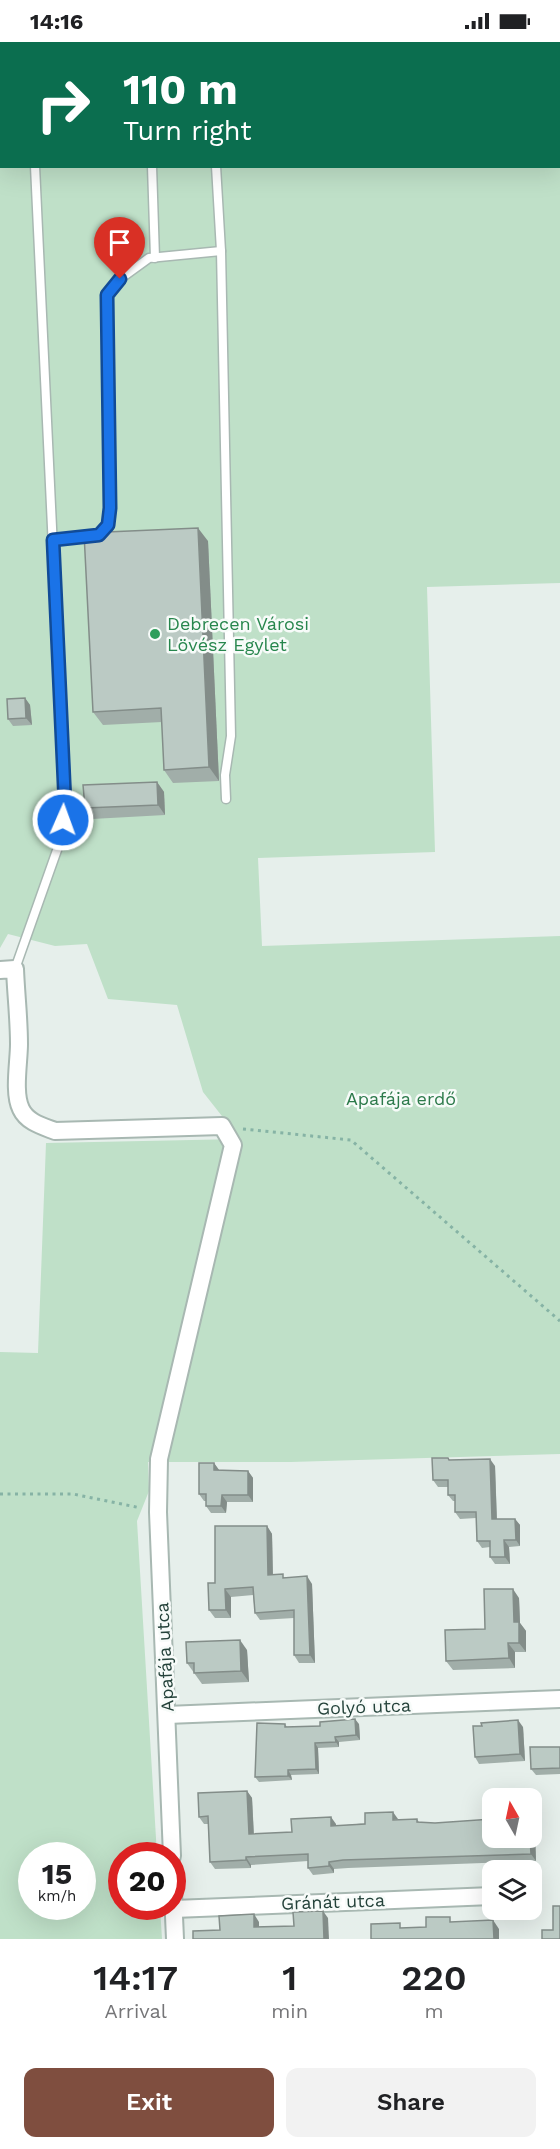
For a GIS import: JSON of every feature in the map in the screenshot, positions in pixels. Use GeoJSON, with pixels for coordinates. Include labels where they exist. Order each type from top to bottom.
{"type":"FeatureCollection","features":[{"type":"Feature","properties":{"kind":"street"},"geometry":{"type":"LineString","coordinates":[[7,970],[19,1042],[17,1085],[20,1108],[27,1118],[55,1131],[222,1126]]}},
{"type":"Feature","properties":{"kind":"street","name":"Apafája utca"},"geometry":{"type":"LineString","coordinates":[[172,1842],[158,1512],[159,1459],[233,1145],[222,1126]]}},
{"type":"Feature","properties":{"kind":"street","name":"Golyó utca"},"geometry":{"type":"LineString","coordinates":[[167,1715],[560,1699]]}},
{"type":"Feature","properties":{"kind":"street","name":"Gránát utca"},"geometry":{"type":"LineString","coordinates":[[186,1909],[482,1896]]}},
{"type":"Feature","properties":{"kind":"street"},"geometry":{"type":"LineString","coordinates":[[174,1920],[175,1939]]}},
{"type":"Feature","properties":{"kind":"lane"},"geometry":{"type":"LineString","coordinates":[[7,970],[62,836],[65,804],[35,168]]}},
{"type":"Feature","properties":{"kind":"lane"},"geometry":{"type":"LineString","coordinates":[[152,168],[155,258]]}},
{"type":"Feature","properties":{"kind":"lane"},"geometry":{"type":"LineString","coordinates":[[216,168],[221,251],[231,736],[225,775],[226,799]]}},
{"type":"Feature","properties":{"kind":"lane"},"geometry":{"type":"LineString","coordinates":[[53,540],[99,535],[108,525],[110,508],[107,295],[120,279],[149,258],[221,251]]}},
{"type":"Feature","properties":{"kind":"path"},"geometry":{"type":"LineString","coordinates":[[222,1126],[351,1140],[560,1322]]}},
{"type":"Feature","properties":{"kind":"path"},"geometry":{"type":"LineString","coordinates":[[0,1494],[73,1494],[158,1512]]}},
{"type":"Feature","properties":{"kind":"green space","name":"Apafája erdő"},"geometry":{"type":"Polygon","coordinates":[[[0,168],[560,168],[560,583],[427,587],[435,852],[258,858],[262,946],[560,936],[560,1454],[291,1462],[148,1462],[149,1491],[137,1521],[156,1842],[108,1842],[108,1920],[161,1920],[162,1939],[0,1939],[0,1352],[38,1353],[46,1143],[240,1139],[203,1092],[177,1005],[108,999],[87,944],[55,946],[8,934],[0,948],[0,168]]]}},
{"type":"Feature","properties":{"kind":"building","name":"Debrecen Városi Lövész Egylet"},"geometry":{"type":"Polygon","coordinates":[[[198,528],[209,767],[164,770],[161,708],[93,712],[84,533],[198,528]]]}},
{"type":"Feature","properties":{"kind":"building"},"geometry":{"type":"Polygon","coordinates":[[[25,698],[26,718],[8,719],[7,699],[25,698]]]}},
{"type":"Feature","properties":{"kind":"building"},"geometry":{"type":"Polygon","coordinates":[[[157,782],[158,805],[85,808],[83,785],[157,782]]]}},
{"type":"Feature","properties":{"kind":"building"},"geometry":{"type":"Polygon","coordinates":[[[432,1458],[490,1459],[492,1519],[515,1519],[516,1540],[504,1540],[505,1557],[490,1557],[490,1541],[477,1541],[476,1512],[455,1512],[455,1495],[448,1495],[448,1480],[433,1480],[432,1458]]]}},
{"type":"Feature","properties":{"kind":"building"},"geometry":{"type":"Polygon","coordinates":[[[199,1463],[214,1463],[214,1470],[248,1471],[248,1495],[222,1495],[221,1506],[206,1506],[206,1494],[199,1494],[199,1463]]]}},
{"type":"Feature","properties":{"kind":"building"},"geometry":{"type":"Polygon","coordinates":[[[215,1526],[267,1526],[268,1575],[283,1574],[283,1578],[307,1576],[310,1655],[294,1655],[294,1610],[255,1613],[253,1587],[225,1589],[226,1610],[209,1610],[208,1583],[215,1583],[215,1526]]]}},
{"type":"Feature","properties":{"kind":"building"},"geometry":{"type":"Polygon","coordinates":[[[484,1589],[513,1589],[514,1622],[519,1622],[519,1643],[508,1643],[509,1658],[446,1661],[445,1630],[485,1629],[484,1589]]]}},
{"type":"Feature","properties":{"kind":"building"},"geometry":{"type":"Polygon","coordinates":[[[240,1640],[241,1671],[194,1673],[194,1663],[187,1663],[186,1642],[240,1640]]]}},
{"type":"Feature","properties":{"kind":"building"},"geometry":{"type":"Polygon","coordinates":[[[355,1719],[356,1735],[335,1737],[336,1742],[315,1743],[316,1769],[288,1770],[288,1776],[255,1777],[257,1723],[285,1724],[285,1727],[320,1726],[320,1722],[355,1719]]]}},
{"type":"Feature","properties":{"kind":"building"},"geometry":{"type":"Polygon","coordinates":[[[518,1720],[520,1754],[475,1757],[473,1726],[482,1726],[481,1723],[518,1720]]]}},
{"type":"Feature","properties":{"kind":"building"},"geometry":{"type":"Polygon","coordinates":[[[530,1747],[560,1747],[560,1768],[531,1769],[530,1747]]]}},
{"type":"Feature","properties":{"kind":"building"},"geometry":{"type":"Polygon","coordinates":[[[247,1791],[249,1834],[292,1832],[291,1819],[331,1817],[331,1826],[365,1824],[365,1813],[393,1812],[393,1820],[417,1819],[417,1822],[435,1823],[482,1820],[482,1848],[531,1848],[531,1854],[343,1860],[329,1862],[329,1866],[308,1868],[308,1854],[246,1857],[246,1860],[210,1862],[208,1816],[199,1817],[198,1793],[247,1791]]]}},
{"type":"Feature","properties":{"kind":"building"},"geometry":{"type":"Polygon","coordinates":[[[553,1906],[560,1906],[560,1939],[542,1939],[542,1930],[553,1930],[553,1906]]]}},
{"type":"Feature","properties":{"kind":"building"},"geometry":{"type":"Polygon","coordinates":[[[323,1911],[324,1939],[193,1939],[193,1931],[220,1930],[219,1916],[254,1914],[254,1927],[294,1926],[293,1912],[323,1911]]]}},
{"type":"Feature","properties":{"kind":"building"},"geometry":{"type":"Polygon","coordinates":[[[426,1917],[450,1917],[450,1922],[493,1920],[494,1939],[371,1939],[371,1924],[400,1923],[400,1928],[426,1927],[426,1917]]]}},
{"type":"Feature","properties":{"kind":"place","name":"Debrecen Városi Lövész Egylet"},"geometry":{"type":"Point","coordinates":[155,634]}},
{"type":"Feature","properties":{"kind":"route"},"geometry":{"type":"LineString","coordinates":[[63,820],[65,804],[53,540],[99,535],[108,525],[110,508],[107,295],[120,279]]}}]}
